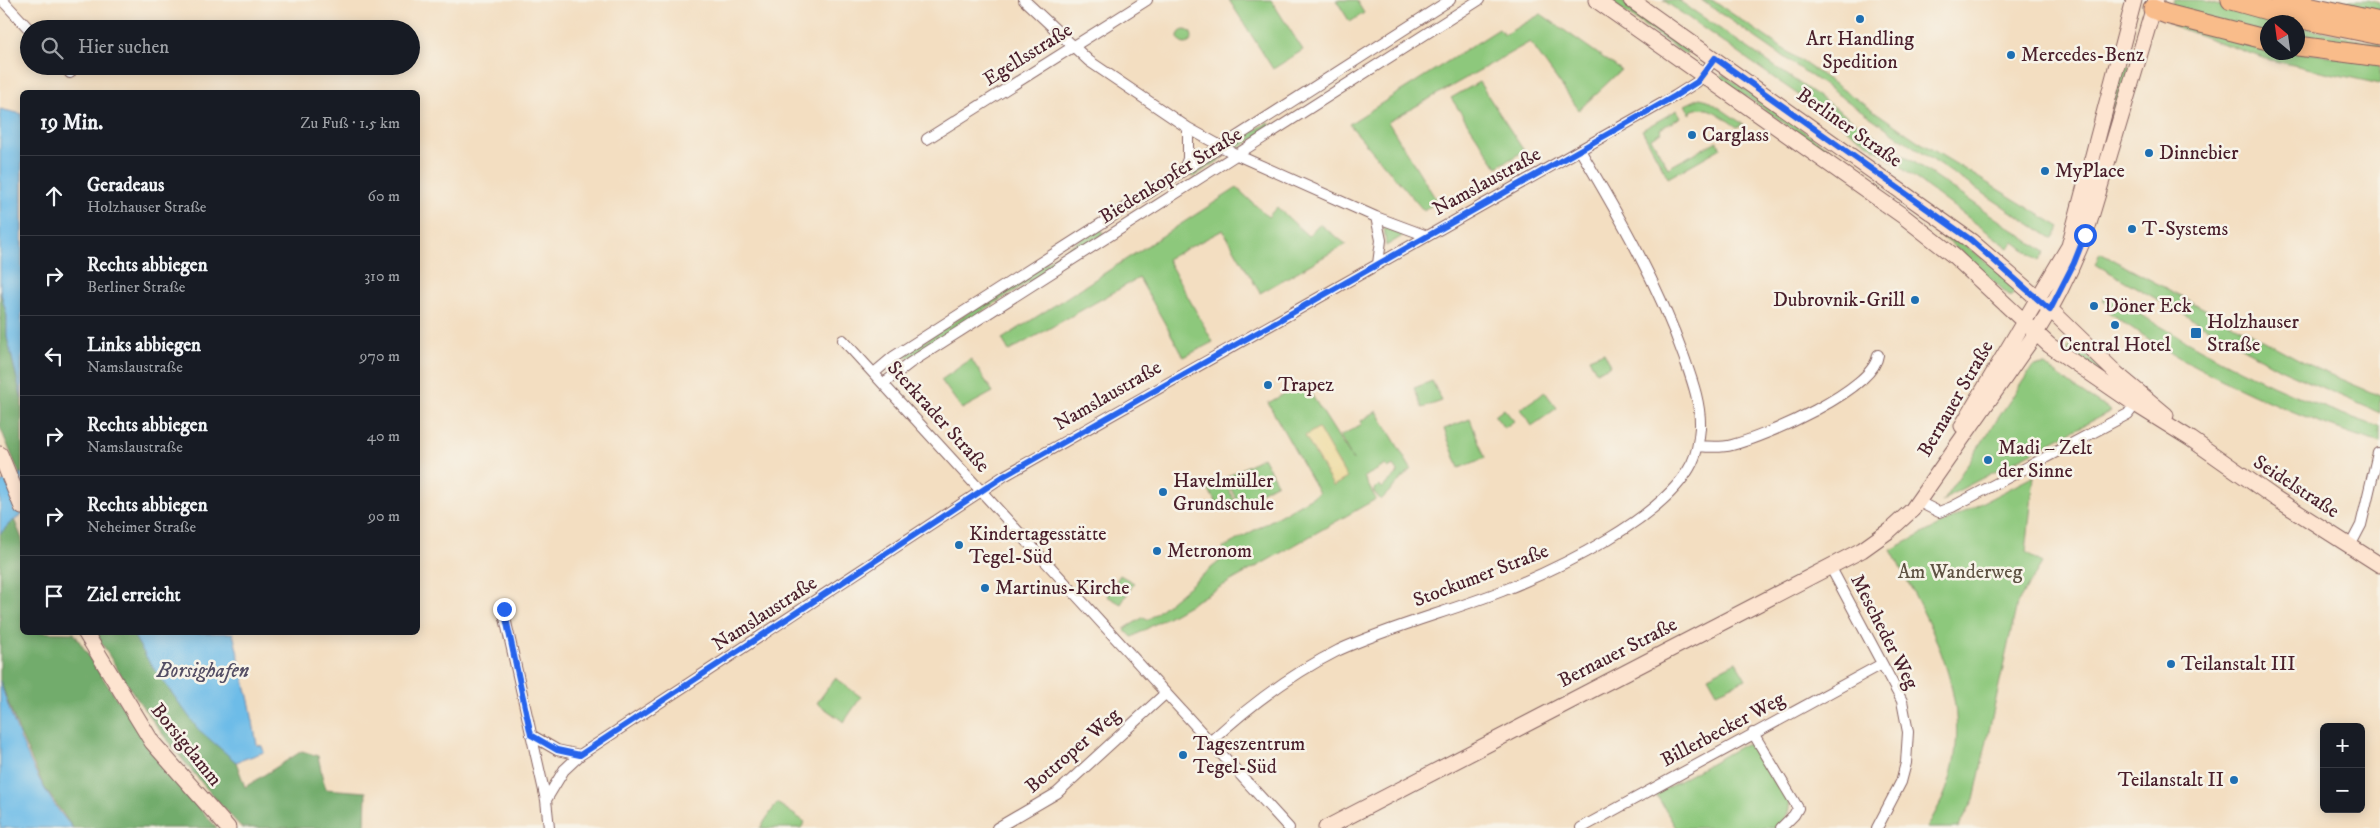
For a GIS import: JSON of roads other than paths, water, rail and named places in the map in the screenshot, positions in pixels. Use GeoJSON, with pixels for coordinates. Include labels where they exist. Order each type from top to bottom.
{"type":"FeatureCollection","features":[{"type":"Feature","properties":{"kind":"highway"},"geometry":{"type":"LineString","coordinates":[[2232,0],[2292,17],[2380,36]]}},
{"type":"Feature","properties":{"kind":"highway"},"geometry":{"type":"LineString","coordinates":[[2281,0],[2380,22]]}},
{"type":"Feature","properties":{"kind":"highway"},"geometry":{"type":"LineString","coordinates":[[2150,3],[2175,17],[2260,38]]}},
{"type":"Feature","properties":{"kind":"highway"},"geometry":{"type":"LineString","coordinates":[[2305,47],[2380,57]]}},
{"type":"Feature","properties":{"kind":"main road","name":"Berliner Straße"},"geometry":{"type":"LineString","coordinates":[[1596,0],[1903,216],[1954,256],[2036,333]]}},
{"type":"Feature","properties":{"kind":"main road","name":"Berliner Straße"},"geometry":{"type":"LineString","coordinates":[[1631,0],[1971,240],[2050,310]]}},
{"type":"Feature","properties":{"kind":"main road"},"geometry":{"type":"LineString","coordinates":[[2037,298],[2065,254],[2073,237],[2134,0]]}},
{"type":"Feature","properties":{"kind":"main road"},"geometry":{"type":"LineString","coordinates":[[2050,310],[2074,263],[2086,230],[2150,3]]}},
{"type":"Feature","properties":{"kind":"main road","name":"Bernauer Straße"},"geometry":{"type":"LineString","coordinates":[[1921,499],[2037,298]]}},
{"type":"Feature","properties":{"kind":"main road","name":"Bernauer Straße"},"geometry":{"type":"LineString","coordinates":[[1326,828],[1870,545],[1890,530],[1921,499],[2050,310]]}},
{"type":"Feature","properties":{"kind":"main road","name":"Seidelstraße"},"geometry":{"type":"LineString","coordinates":[[2050,310],[2117,374],[2139,399]]}},
{"type":"Feature","properties":{"kind":"main road","name":"Seidelstraße"},"geometry":{"type":"LineString","coordinates":[[2036,333],[2049,345],[2139,399],[2268,494],[2380,565]]}},
{"type":"Feature","properties":{"kind":"main road"},"geometry":{"type":"LineString","coordinates":[[1,455],[20,501]]}},
{"type":"Feature","properties":{"kind":"main road","name":"Borsigdamm"},"geometry":{"type":"LineString","coordinates":[[87,635],[152,742],[228,828]]}},
{"type":"Feature","properties":{"kind":"street"},"geometry":{"type":"LineString","coordinates":[[2,0],[21,20]]}},
{"type":"Feature","properties":{"kind":"street"},"geometry":{"type":"LineString","coordinates":[[1024,0],[1072,47],[1124,86],[1188,128],[1237,155],[1376,217],[1427,236]]}},
{"type":"Feature","properties":{"kind":"street","name":"Egellsstraße"},"geometry":{"type":"LineString","coordinates":[[927,139],[1147,0]]}},
{"type":"Feature","properties":{"kind":"street","name":"Biedenkopfer Straße"},"geometry":{"type":"LineString","coordinates":[[874,373],[893,357],[1450,0]]}},
{"type":"Feature","properties":{"kind":"street","name":"Biedenkopfer Straße"},"geometry":{"type":"LineString","coordinates":[[884,383],[918,358],[1479,0]]}},
{"type":"Feature","properties":{"kind":"street","name":"Namslaustraße"},"geometry":{"type":"LineString","coordinates":[[546,800],[564,770],[580,755],[1004,476],[1675,96],[1697,82],[1715,58]]}},
{"type":"Feature","properties":{"kind":"street"},"geometry":{"type":"LineString","coordinates":[[1188,128],[1188,159],[1182,172],[1190,185]]}},
{"type":"Feature","properties":{"kind":"street","name":"Stockumer Straße"},"geometry":{"type":"LineString","coordinates":[[1210,742],[1258,700],[1287,680],[1338,651],[1384,630],[1502,591],[1577,556],[1633,521],[1670,493],[1692,462],[1698,446],[1700,427],[1698,403],[1674,329],[1643,261],[1580,150]]}},
{"type":"Feature","properties":{"kind":"street"},"geometry":{"type":"LineString","coordinates":[[1376,217],[1380,240],[1378,264]]}},
{"type":"Feature","properties":{"kind":"street","name":"Sterkrader Straße"},"geometry":{"type":"LineString","coordinates":[[843,340],[1288,828]]}},
{"type":"Feature","properties":{"kind":"street"},"geometry":{"type":"LineString","coordinates":[[1698,446],[1730,446],[1761,436],[1795,421],[1831,401],[1867,374],[1875,365],[1878,355]]}},
{"type":"Feature","properties":{"kind":"street"},"geometry":{"type":"LineString","coordinates":[[1921,499],[1939,512],[1952,507],[2128,414],[2139,399]]}},
{"type":"Feature","properties":{"kind":"street"},"geometry":{"type":"LineString","coordinates":[[2350,546],[2361,525],[2378,454]]}},
{"type":"Feature","properties":{"kind":"street","name":"Mescheder Weg"},"geometry":{"type":"LineString","coordinates":[[1830,566],[1902,701],[1908,732],[1906,763],[1901,782],[1877,828]]}},
{"type":"Feature","properties":{"kind":"street"},"geometry":{"type":"LineString","coordinates":[[504,609],[546,800],[549,828]]}},
{"type":"Feature","properties":{"kind":"street","name":"Billerbecker Weg"},"geometry":{"type":"LineString","coordinates":[[1581,828],[1882,664]]}},
{"type":"Feature","properties":{"kind":"street","name":"Bottroper Weg"},"geometry":{"type":"LineString","coordinates":[[997,828],[1057,793],[1166,693]]}},
{"type":"Feature","properties":{"kind":"street"},"geometry":{"type":"LineString","coordinates":[[1753,733],[1798,808],[1781,828]]}},
{"type":"Feature","properties":{"kind":"street"},"geometry":{"type":"LineString","coordinates":[[531,735],[557,750],[580,755]]}},
{"type":"Feature","properties":{"kind":"water"},"geometry":{"type":"Polygon","coordinates":[[[0,109],[20,114],[20,391],[7,337],[7,316],[0,290],[0,109]]]}},
{"type":"Feature","properties":{"kind":"water"},"geometry":{"type":"Polygon","coordinates":[[[20,474],[20,516],[9,524],[0,534],[0,483],[20,474]]]}},
{"type":"Feature","properties":{"kind":"water","name":"Borsighafen"},"geometry":{"type":"Polygon","coordinates":[[[133,635],[233,635],[250,705],[257,745],[262,746],[264,752],[236,762],[198,729],[148,660],[133,635]]]}},
{"type":"Feature","properties":{"kind":"water"},"geometry":{"type":"Polygon","coordinates":[[[0,681],[20,739],[38,777],[60,813],[73,828],[0,828],[0,681]]]}},
{"type":"Feature","properties":{"kind":"place","name":"Art Handling Spedition"},"geometry":{"type":"Point","coordinates":[1860,19]}},
{"type":"Feature","properties":{"kind":"place","name":"Mercedes-Benz"},"geometry":{"type":"Point","coordinates":[2011,55]}},
{"type":"Feature","properties":{"kind":"place","name":"Carglass"},"geometry":{"type":"Point","coordinates":[1692,135]}},
{"type":"Feature","properties":{"kind":"place","name":"Dinnebier"},"geometry":{"type":"Point","coordinates":[2149,153]}},
{"type":"Feature","properties":{"kind":"place","name":"MyPlace"},"geometry":{"type":"Point","coordinates":[2045,171]}},
{"type":"Feature","properties":{"kind":"place","name":"T-Systems"},"geometry":{"type":"Point","coordinates":[2132,229]}},
{"type":"Feature","properties":{"kind":"place","name":"Dubrovnik-Grill"},"geometry":{"type":"Point","coordinates":[1915,300]}},
{"type":"Feature","properties":{"kind":"place","name":"Döner Eck"},"geometry":{"type":"Point","coordinates":[2094,306]}},
{"type":"Feature","properties":{"kind":"place","name":"Central Hotel"},"geometry":{"type":"Point","coordinates":[2115,325]}},
{"type":"Feature","properties":{"kind":"place","name":"Holzhauser Straße"},"geometry":{"type":"Point","coordinates":[2196,333]}},
{"type":"Feature","properties":{"kind":"place","name":"Trapez"},"geometry":{"type":"Point","coordinates":[1268,385]}},
{"type":"Feature","properties":{"kind":"place","name":"Madi – Zelt der Sinne"},"geometry":{"type":"Point","coordinates":[1988,460]}},
{"type":"Feature","properties":{"kind":"place","name":"Havelmüller Grundschule"},"geometry":{"type":"Point","coordinates":[1163,492]}},
{"type":"Feature","properties":{"kind":"place","name":"Kindertagesstätte Tegel-Süd"},"geometry":{"type":"Point","coordinates":[959,545]}},
{"type":"Feature","properties":{"kind":"place","name":"Metronom"},"geometry":{"type":"Point","coordinates":[1157,551]}},
{"type":"Feature","properties":{"kind":"place","name":"Martinus-Kirche"},"geometry":{"type":"Point","coordinates":[985,588]}},
{"type":"Feature","properties":{"kind":"place","name":"Teilanstalt III"},"geometry":{"type":"Point","coordinates":[2171,664]}},
{"type":"Feature","properties":{"kind":"place","name":"Tageszentrum Tegel-Süd"},"geometry":{"type":"Point","coordinates":[1183,755]}},
{"type":"Feature","properties":{"kind":"place","name":"Teilanstalt II"},"geometry":{"type":"Point","coordinates":[2234,780]}},
{"type":"Feature","properties":{"kind":"park label","name":"Am Wanderweg"},"geometry":{"type":"Point","coordinates":[1960,572]}}]}
